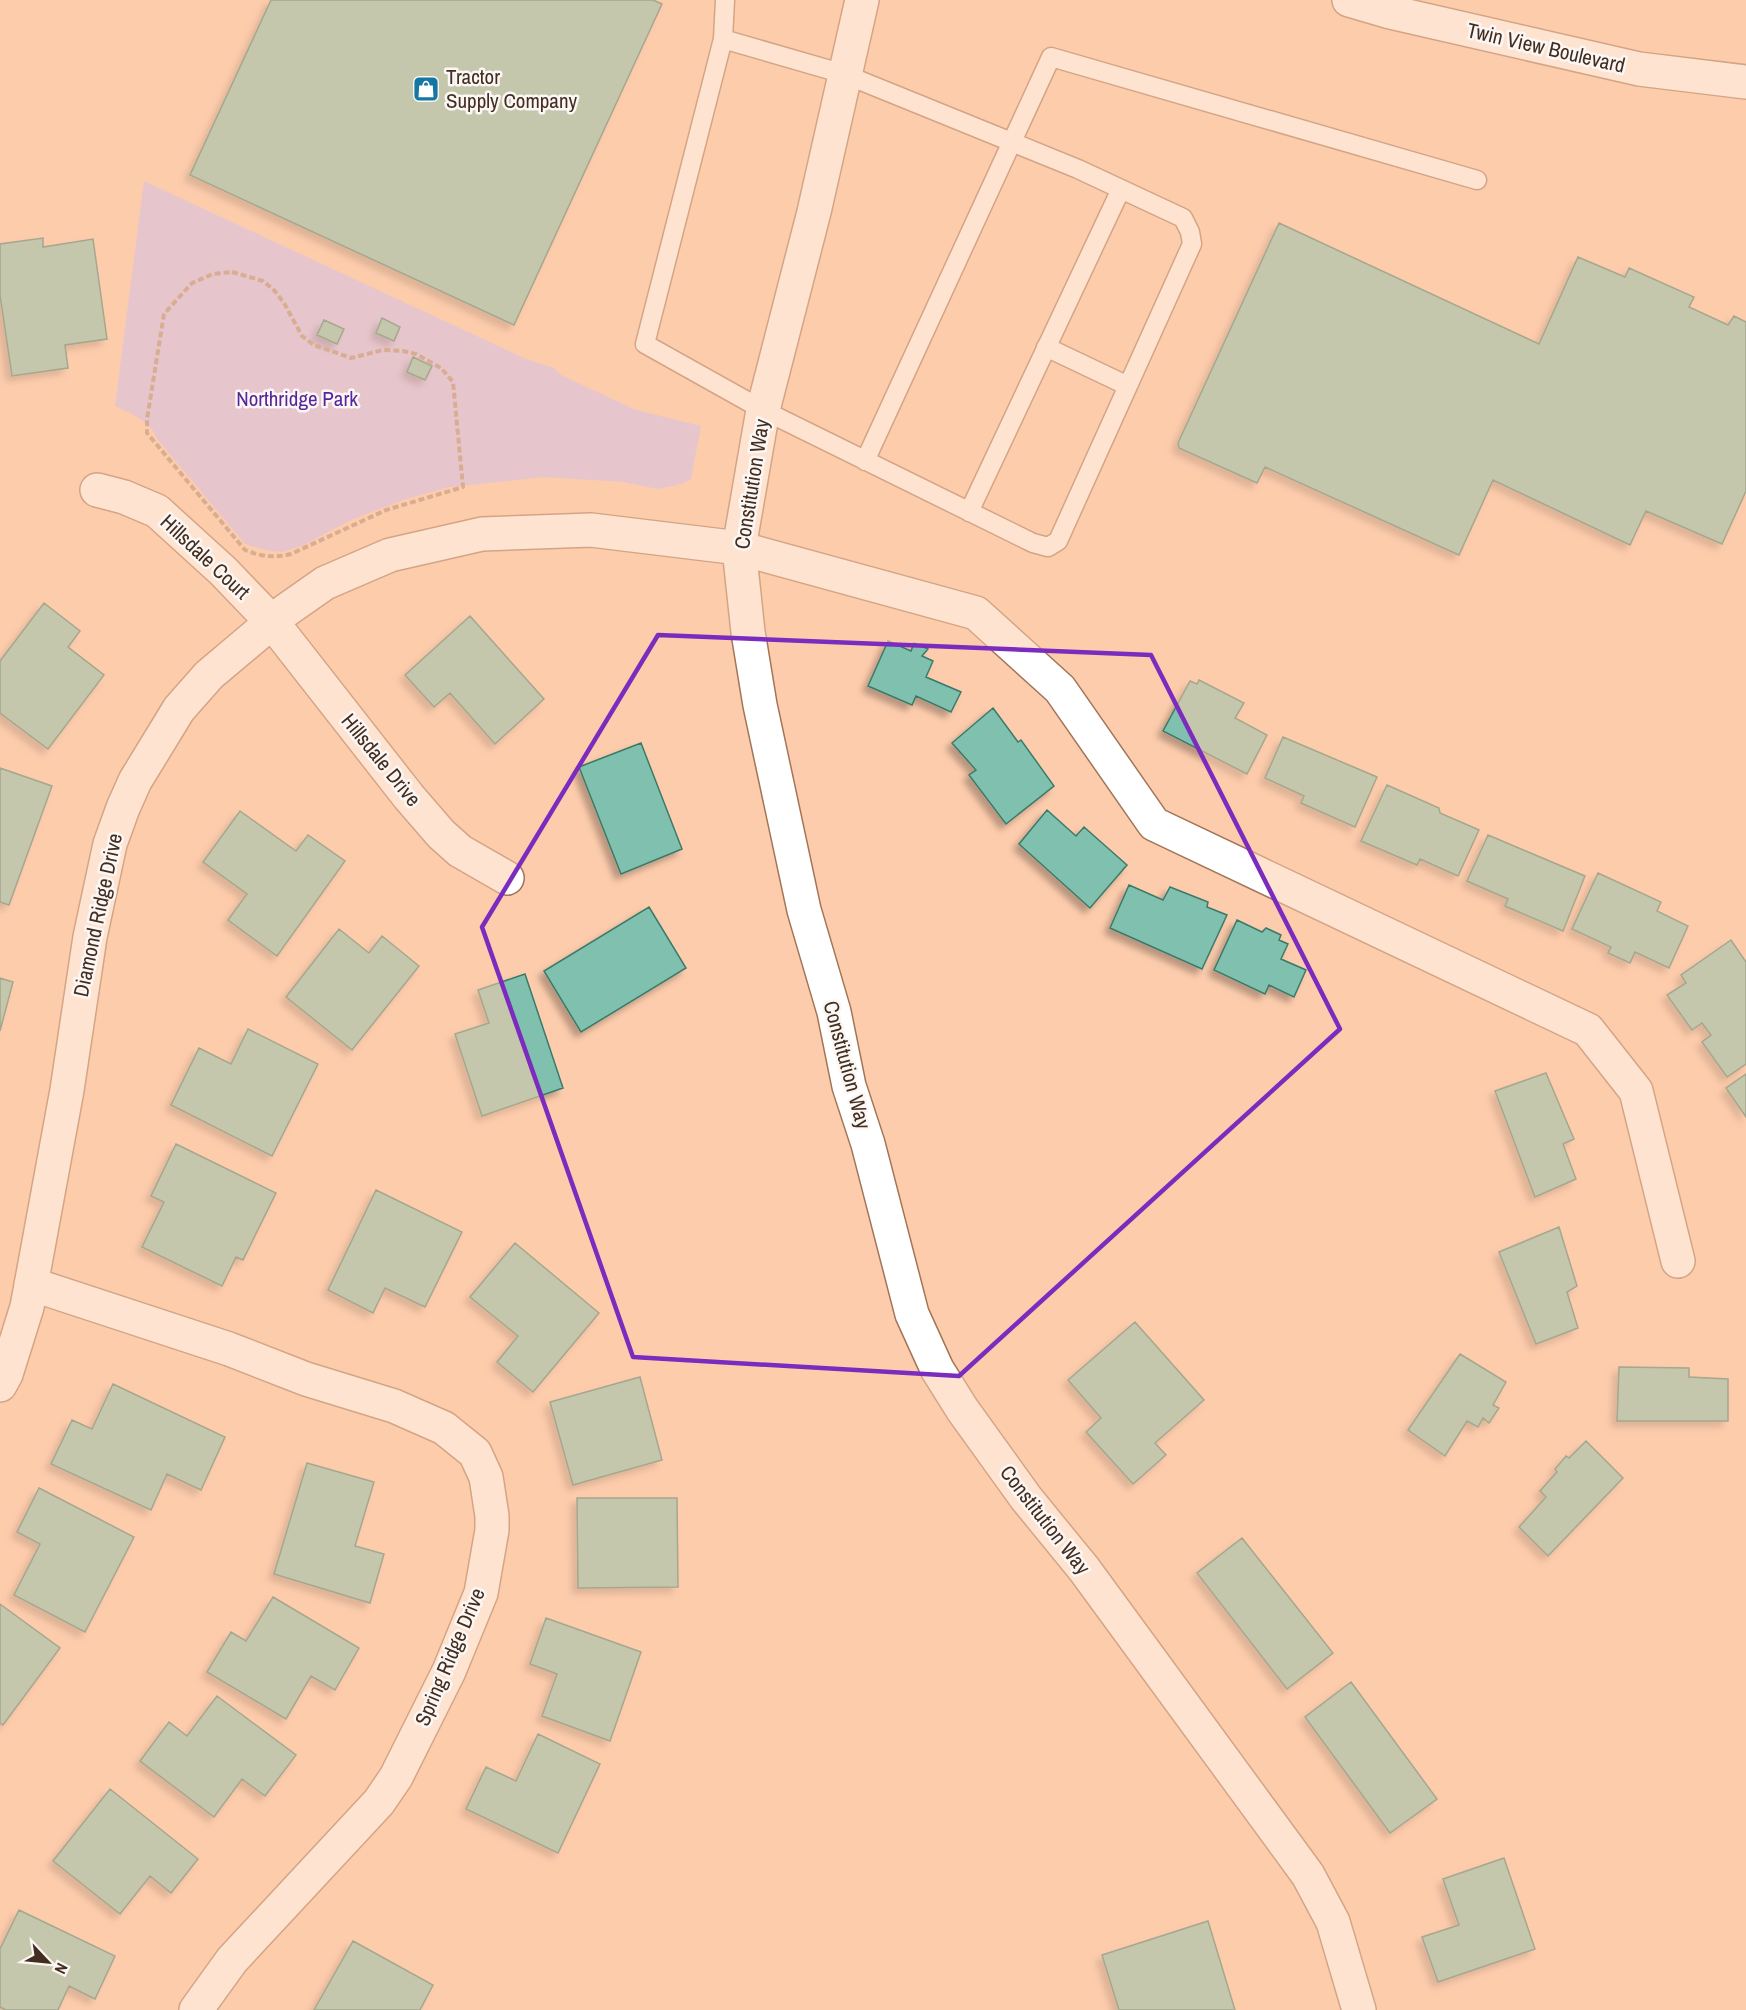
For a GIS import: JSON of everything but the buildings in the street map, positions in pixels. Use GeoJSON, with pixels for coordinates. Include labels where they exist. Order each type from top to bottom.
{"type":"FeatureCollection","features":[{"type":"Feature","properties":{"kind":"street","name":"Constitution Way"},"geometry":{"type":"LineString","coordinates":[[862,0],[814,212],[763,410],[739,548],[748,632],[760,705],[804,910],[834,1012],[849,1086],[868,1144],[912,1314],[937,1369],[1026,1498],[1084,1569],[1308,1875],[1333,1922],[1359,2010]]}},
{"type":"Feature","properties":{"kind":"street","name":"Twin View Boulevard"},"geometry":{"type":"LineString","coordinates":[[1349,0],[1390,12],[1640,69],[1746,82]]}},
{"type":"Feature","properties":{"kind":"street","name":"Hillsdale Court"},"geometry":{"type":"LineString","coordinates":[[97,490],[124,497],[157,511],[223,571],[272,622]]}},
{"type":"Feature","properties":{"kind":"street","name":"Diamond Ridge Drive"},"geometry":{"type":"LineString","coordinates":[[0,1385],[6,1374],[27,1307],[67,1090],[90,937],[110,844],[135,781],[179,709],[209,675],[272,622],[325,583],[390,555],[482,534],[591,530],[739,548],[976,613],[1060,689],[1154,824],[1588,1030],[1636,1091],[1678,1261]]}},
{"type":"Feature","properties":{"kind":"street","name":"Hillsdale Drive"},"geometry":{"type":"LineString","coordinates":[[272,622],[409,797],[441,834],[460,851],[507,878]]}},
{"type":"Feature","properties":{"kind":"street","name":"Spring Ridge Drive"},"geometry":{"type":"LineString","coordinates":[[31,1284],[229,1349],[306,1379],[394,1406],[444,1428],[466,1444],[475,1454],[486,1477],[492,1530],[481,1593],[449,1671],[396,1777],[379,1802],[232,1960],[196,2010]]}},
{"type":"Feature","properties":{"kind":"lane"},"geometry":{"type":"LineString","coordinates":[[723,39],[844,74],[1013,143],[1183,218],[1190,232],[1192,244],[1058,541],[1048,547],[1033,543],[763,410],[645,344],[723,39],[725,0]]}},
{"type":"Feature","properties":{"kind":"lane"},"geometry":{"type":"LineString","coordinates":[[865,461],[1051,57],[1477,180]]}},
{"type":"Feature","properties":{"kind":"lane"},"geometry":{"type":"LineString","coordinates":[[969,512],[1121,189]]}},
{"type":"Feature","properties":{"kind":"lane"},"geometry":{"type":"LineString","coordinates":[[1046,347],[1128,386]]}},
{"type":"Feature","properties":{"kind":"path"},"geometry":{"type":"LineString","coordinates":[[232,273],[263,281],[274,290],[302,336],[314,345],[351,358],[382,350],[416,354],[429,360],[441,368],[453,382],[463,487],[386,510],[291,554],[277,557],[260,556],[245,550],[147,434],[164,314],[192,283],[213,274],[232,273]]}},
{"type":"Feature","properties":{"kind":"highlighted area"},"geometry":{"type":"Polygon","coordinates":[[[658,635],[1151,655],[1340,1029],[959,1376],[633,1357],[482,927],[658,635]]]}},
{"type":"Feature","properties":{"kind":"green space","name":"Northridge Park"},"geometry":{"type":"Polygon","coordinates":[[[144,181],[526,359],[554,368],[561,375],[636,410],[701,426],[691,479],[681,484],[658,489],[623,482],[545,477],[450,487],[406,499],[351,520],[304,545],[282,552],[245,544],[150,428],[140,419],[115,406],[144,181]]]}},
{"type":"Feature","properties":{"kind":"place","name":"Tractor Supply Company"},"geometry":{"type":"Point","coordinates":[426,89]}}]}
